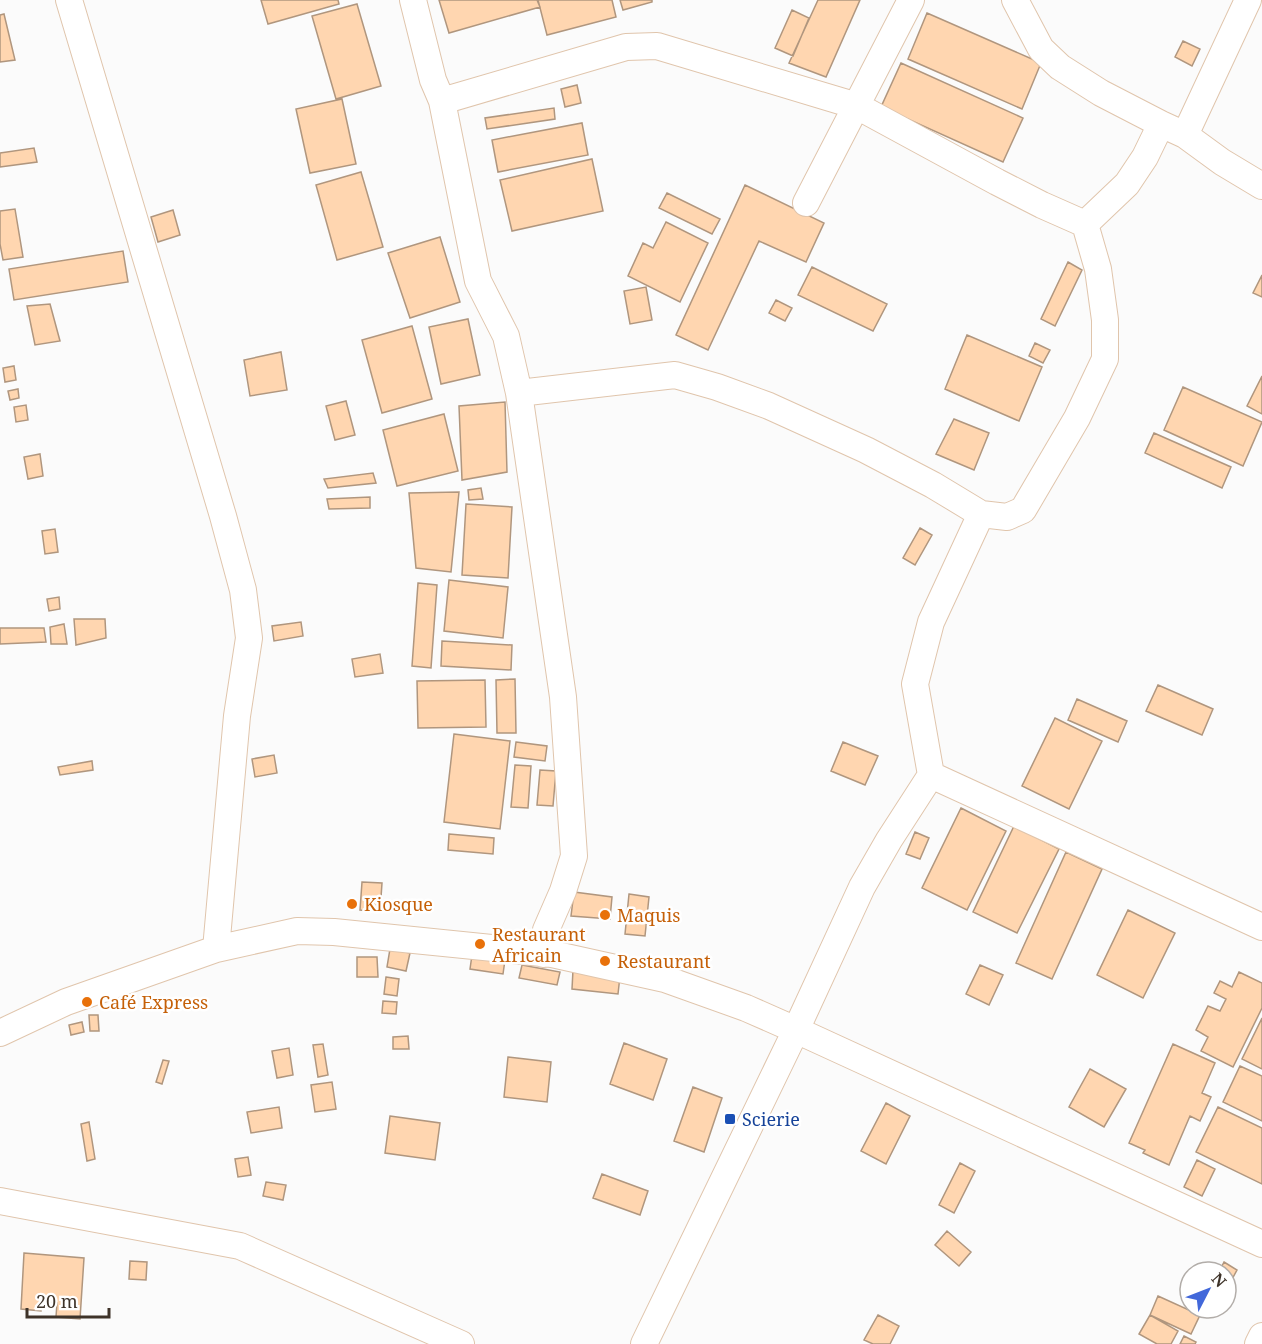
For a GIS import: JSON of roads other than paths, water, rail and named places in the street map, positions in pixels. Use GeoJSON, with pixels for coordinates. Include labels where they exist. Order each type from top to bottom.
{"type":"FeatureCollection","features":[{"type":"Feature","properties":{"kind":"street"},"geometry":{"type":"LineString","coordinates":[[69,0],[243,590],[249,638],[237,716],[216,949]]}},
{"type":"Feature","properties":{"kind":"street"},"geometry":{"type":"LineString","coordinates":[[413,0],[433,80],[442,101],[478,281],[506,336],[519,393],[563,697],[574,856],[563,891],[546,930],[544,954]]}},
{"type":"Feature","properties":{"kind":"street"},"geometry":{"type":"LineString","coordinates":[[806,203],[911,0]]}},
{"type":"Feature","properties":{"kind":"street"},"geometry":{"type":"LineString","coordinates":[[1015,0],[1041,49],[1060,67],[1101,93],[1185,135],[1222,162],[1262,186]]}},
{"type":"Feature","properties":{"kind":"street"},"geometry":{"type":"LineString","coordinates":[[1185,135],[1248,0]]}},
{"type":"Feature","properties":{"kind":"street"},"geometry":{"type":"LineString","coordinates":[[442,101],[626,47],[657,46],[857,106],[1042,205],[1085,224]]}},
{"type":"Feature","properties":{"kind":"street"},"geometry":{"type":"LineString","coordinates":[[1085,224],[1127,184],[1145,157],[1161,124]]}},
{"type":"Feature","properties":{"kind":"street"},"geometry":{"type":"LineString","coordinates":[[519,393],[675,375],[769,406],[866,450],[933,485],[981,514],[1007,517],[1023,510],[1077,418],[1105,359],[1105,320],[1098,269],[1085,224]]}},
{"type":"Feature","properties":{"kind":"street"},"geometry":{"type":"LineString","coordinates":[[644,1344],[796,1030],[862,887],[930,776],[915,684],[931,622],[981,514]]}},
{"type":"Feature","properties":{"kind":"street"},"geometry":{"type":"LineString","coordinates":[[930,776],[1262,927]]}},
{"type":"Feature","properties":{"kind":"street"},"geometry":{"type":"LineString","coordinates":[[0,1033],[66,1002],[216,949],[297,931],[345,933],[544,954],[665,979],[746,1008],[1262,1244]]}},
{"type":"Feature","properties":{"kind":"street"},"geometry":{"type":"LineString","coordinates":[[0,1201],[240,1246],[461,1344]]}},
{"type":"Feature","properties":{"kind":"street"},"geometry":{"type":"LineString","coordinates":[[1258,1344],[1262,1335]]}},
{"type":"Feature","properties":{"kind":"place","name":"Kiosque"},"geometry":{"type":"Point","coordinates":[352,904]}},
{"type":"Feature","properties":{"kind":"place","name":"Maquis"},"geometry":{"type":"Point","coordinates":[605,915]}},
{"type":"Feature","properties":{"kind":"place","name":"Restaurant Africain"},"geometry":{"type":"Point","coordinates":[480,944]}},
{"type":"Feature","properties":{"kind":"place","name":"Restaurant"},"geometry":{"type":"Point","coordinates":[605,961]}},
{"type":"Feature","properties":{"kind":"place","name":"Café Express"},"geometry":{"type":"Point","coordinates":[87,1002]}},
{"type":"Feature","properties":{"kind":"place","name":"Scierie"},"geometry":{"type":"Point","coordinates":[730,1119]}}]}
